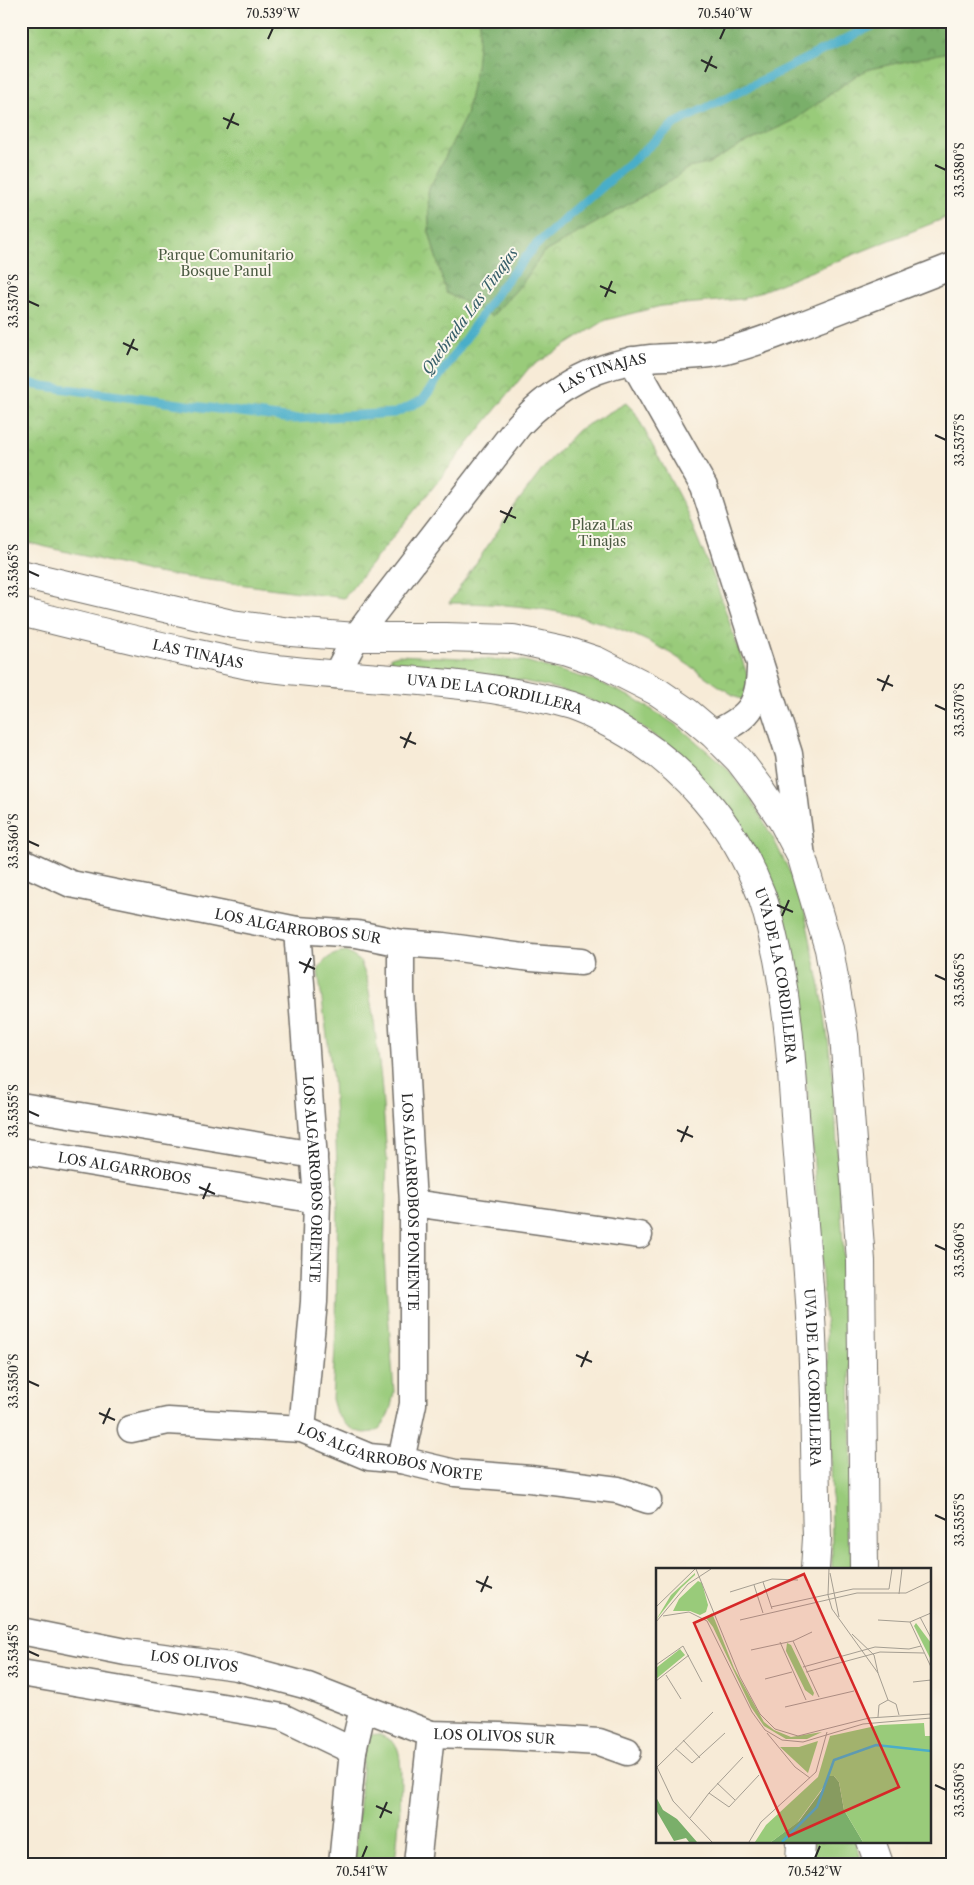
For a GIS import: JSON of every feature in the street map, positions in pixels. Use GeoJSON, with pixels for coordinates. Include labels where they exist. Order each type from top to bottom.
{"type":"FeatureCollection","features":[{"type":"Feature","properties":{"kind":"street","name":"LAS TINAJAS"},"geometry":{"type":"LineString","coordinates":[[21,612],[250,665],[336,675],[356,637],[514,432],[533,410],[564,386],[585,374],[632,360],[706,355],[733,349],[781,333],[953,266]]}},
{"type":"Feature","properties":{"kind":"street"},"geometry":{"type":"LineString","coordinates":[[632,360],[704,488],[789,754],[802,858],[829,949],[844,1035],[861,1261],[864,1568]]}},
{"type":"Feature","properties":{"kind":"street"},"geometry":{"type":"LineString","coordinates":[[21,574],[232,624],[291,632],[356,637],[513,639],[564,650],[597,661],[658,692],[687,712],[713,734],[739,760],[762,789],[782,820],[802,858]]}},
{"type":"Feature","properties":{"kind":"street"},"geometry":{"type":"LineString","coordinates":[[713,734],[733,725],[752,706],[758,695],[760,660]]}},
{"type":"Feature","properties":{"kind":"street","name":"UVA DE LA CORDILLERA"},"geometry":{"type":"LineString","coordinates":[[336,675],[461,684],[525,694],[576,708],[605,720],[633,736],[661,756],[688,780],[731,834],[748,865],[762,897],[772,930],[785,996],[789,1032],[812,1335],[815,1568]]}},
{"type":"Feature","properties":{"kind":"street","name":"LOS ALGARROBOS SUR"},"geometry":{"type":"LineString","coordinates":[[21,861],[71,884],[297,930],[357,934],[401,943],[581,962]]}},
{"type":"Feature","properties":{"kind":"street","name":"LOS ALGARROBOS ORIENTE"},"geometry":{"type":"LineString","coordinates":[[297,930],[317,1200],[314,1302],[302,1429]]}},
{"type":"Feature","properties":{"kind":"street","name":"LOS ALGARROBOS PONIENTE"},"geometry":{"type":"LineString","coordinates":[[401,943],[401,992],[413,1203],[413,1404],[401,1460]]}},
{"type":"Feature","properties":{"kind":"street"},"geometry":{"type":"LineString","coordinates":[[21,1106],[314,1155]]}},
{"type":"Feature","properties":{"kind":"street","name":"LOS ALGARROBOS"},"geometry":{"type":"LineString","coordinates":[[21,1151],[317,1200]]}},
{"type":"Feature","properties":{"kind":"street"},"geometry":{"type":"LineString","coordinates":[[413,1203],[639,1235]]}},
{"type":"Feature","properties":{"kind":"street","name":"LOS ALGARROBOS NORTE"},"geometry":{"type":"LineString","coordinates":[[132,1430],[168,1420],[302,1429],[369,1457],[401,1460],[456,1473],[530,1479],[618,1490],[648,1500]]}},
{"type":"Feature","properties":{"kind":"street","name":"LOS OLIVOS"},"geometry":{"type":"LineString","coordinates":[[21,1630],[126,1652],[236,1667],[308,1686],[363,1708]]}},
{"type":"Feature","properties":{"kind":"street"},"geometry":{"type":"LineString","coordinates":[[21,1673],[282,1717],[353,1751]]}},
{"type":"Feature","properties":{"kind":"street"},"geometry":{"type":"LineString","coordinates":[[342,1864],[353,1751],[363,1708]]}},
{"type":"Feature","properties":{"kind":"street","name":"LOS OLIVOS SUR"},"geometry":{"type":"LineString","coordinates":[[363,1708],[431,1734],[599,1742],[626,1752]]}},
{"type":"Feature","properties":{"kind":"street"},"geometry":{"type":"LineString","coordinates":[[417,1864],[431,1734]]}},
{"type":"Feature","properties":{"kind":"street"},"geometry":{"type":"LineString","coordinates":[[800,1864],[801,1842]]}},
{"type":"Feature","properties":{"kind":"street"},"geometry":{"type":"LineString","coordinates":[[870,1842],[879,1864]]}},
{"type":"Feature","properties":{"kind":"green space","name":"Parque Comunitario Bosque Panul"},"geometry":{"type":"Polygon","coordinates":[[[21,21],[480,21],[476,67],[466,115],[428,191],[429,232],[446,293],[492,316],[522,284],[543,253],[673,179],[688,168],[708,164],[741,145],[793,121],[857,75],[870,69],[953,51],[953,215],[742,299],[661,306],[606,320],[529,368],[344,598],[156,573],[21,541],[21,21]]]}},
{"type":"Feature","properties":{"kind":"green space"},"geometry":{"type":"Polygon","coordinates":[[[480,21],[953,21],[953,51],[870,69],[857,75],[793,121],[741,145],[708,164],[688,168],[673,179],[543,253],[522,284],[492,316],[446,293],[429,232],[428,191],[466,115],[476,67],[480,21]]]}},
{"type":"Feature","properties":{"kind":"green space","name":"Plaza Las Tinajas"},"geometry":{"type":"Polygon","coordinates":[[[626,403],[635,412],[683,504],[715,580],[752,689],[746,700],[738,698],[661,648],[610,626],[558,612],[531,608],[477,603],[449,603],[516,504],[549,461],[578,430],[626,403]]]}},
{"type":"Feature","properties":{"kind":"green space"},"geometry":{"type":"Polygon","coordinates":[[[398,655],[525,661],[599,682],[635,699],[679,727],[727,768],[752,801],[773,838],[801,895],[823,1001],[833,1078],[850,1360],[853,1568],[832,1568],[831,1424],[811,1124],[793,966],[786,927],[772,892],[674,750],[632,720],[584,697],[550,687],[499,676],[391,665],[391,657],[398,655]]]}},
{"type":"Feature","properties":{"kind":"green space"},"geometry":{"type":"Polygon","coordinates":[[[347,952],[360,961],[367,979],[381,1079],[387,1159],[384,1256],[394,1392],[386,1420],[380,1428],[373,1432],[364,1433],[356,1431],[345,1424],[336,1413],[332,1399],[336,1332],[338,1185],[333,1080],[318,971],[329,957],[347,952]]]}},
{"type":"Feature","properties":{"kind":"green space"},"geometry":{"type":"Polygon","coordinates":[[[378,1734],[388,1739],[397,1747],[400,1756],[401,1786],[395,1864],[354,1864],[363,1756],[370,1735],[378,1734]]]}},
{"type":"Feature","properties":{"kind":"green space"},"geometry":{"type":"Polygon","coordinates":[[[814,1842],[855,1842],[863,1864],[813,1864],[814,1842]]]}},
{"type":"Feature","properties":{"kind":"waterway","name":"Quebrada Las Tinajas"},"geometry":{"type":"LineString","coordinates":[[21,379],[36,385],[293,419],[395,413],[423,400],[501,287],[536,245],[674,124],[882,21]]}}]}
